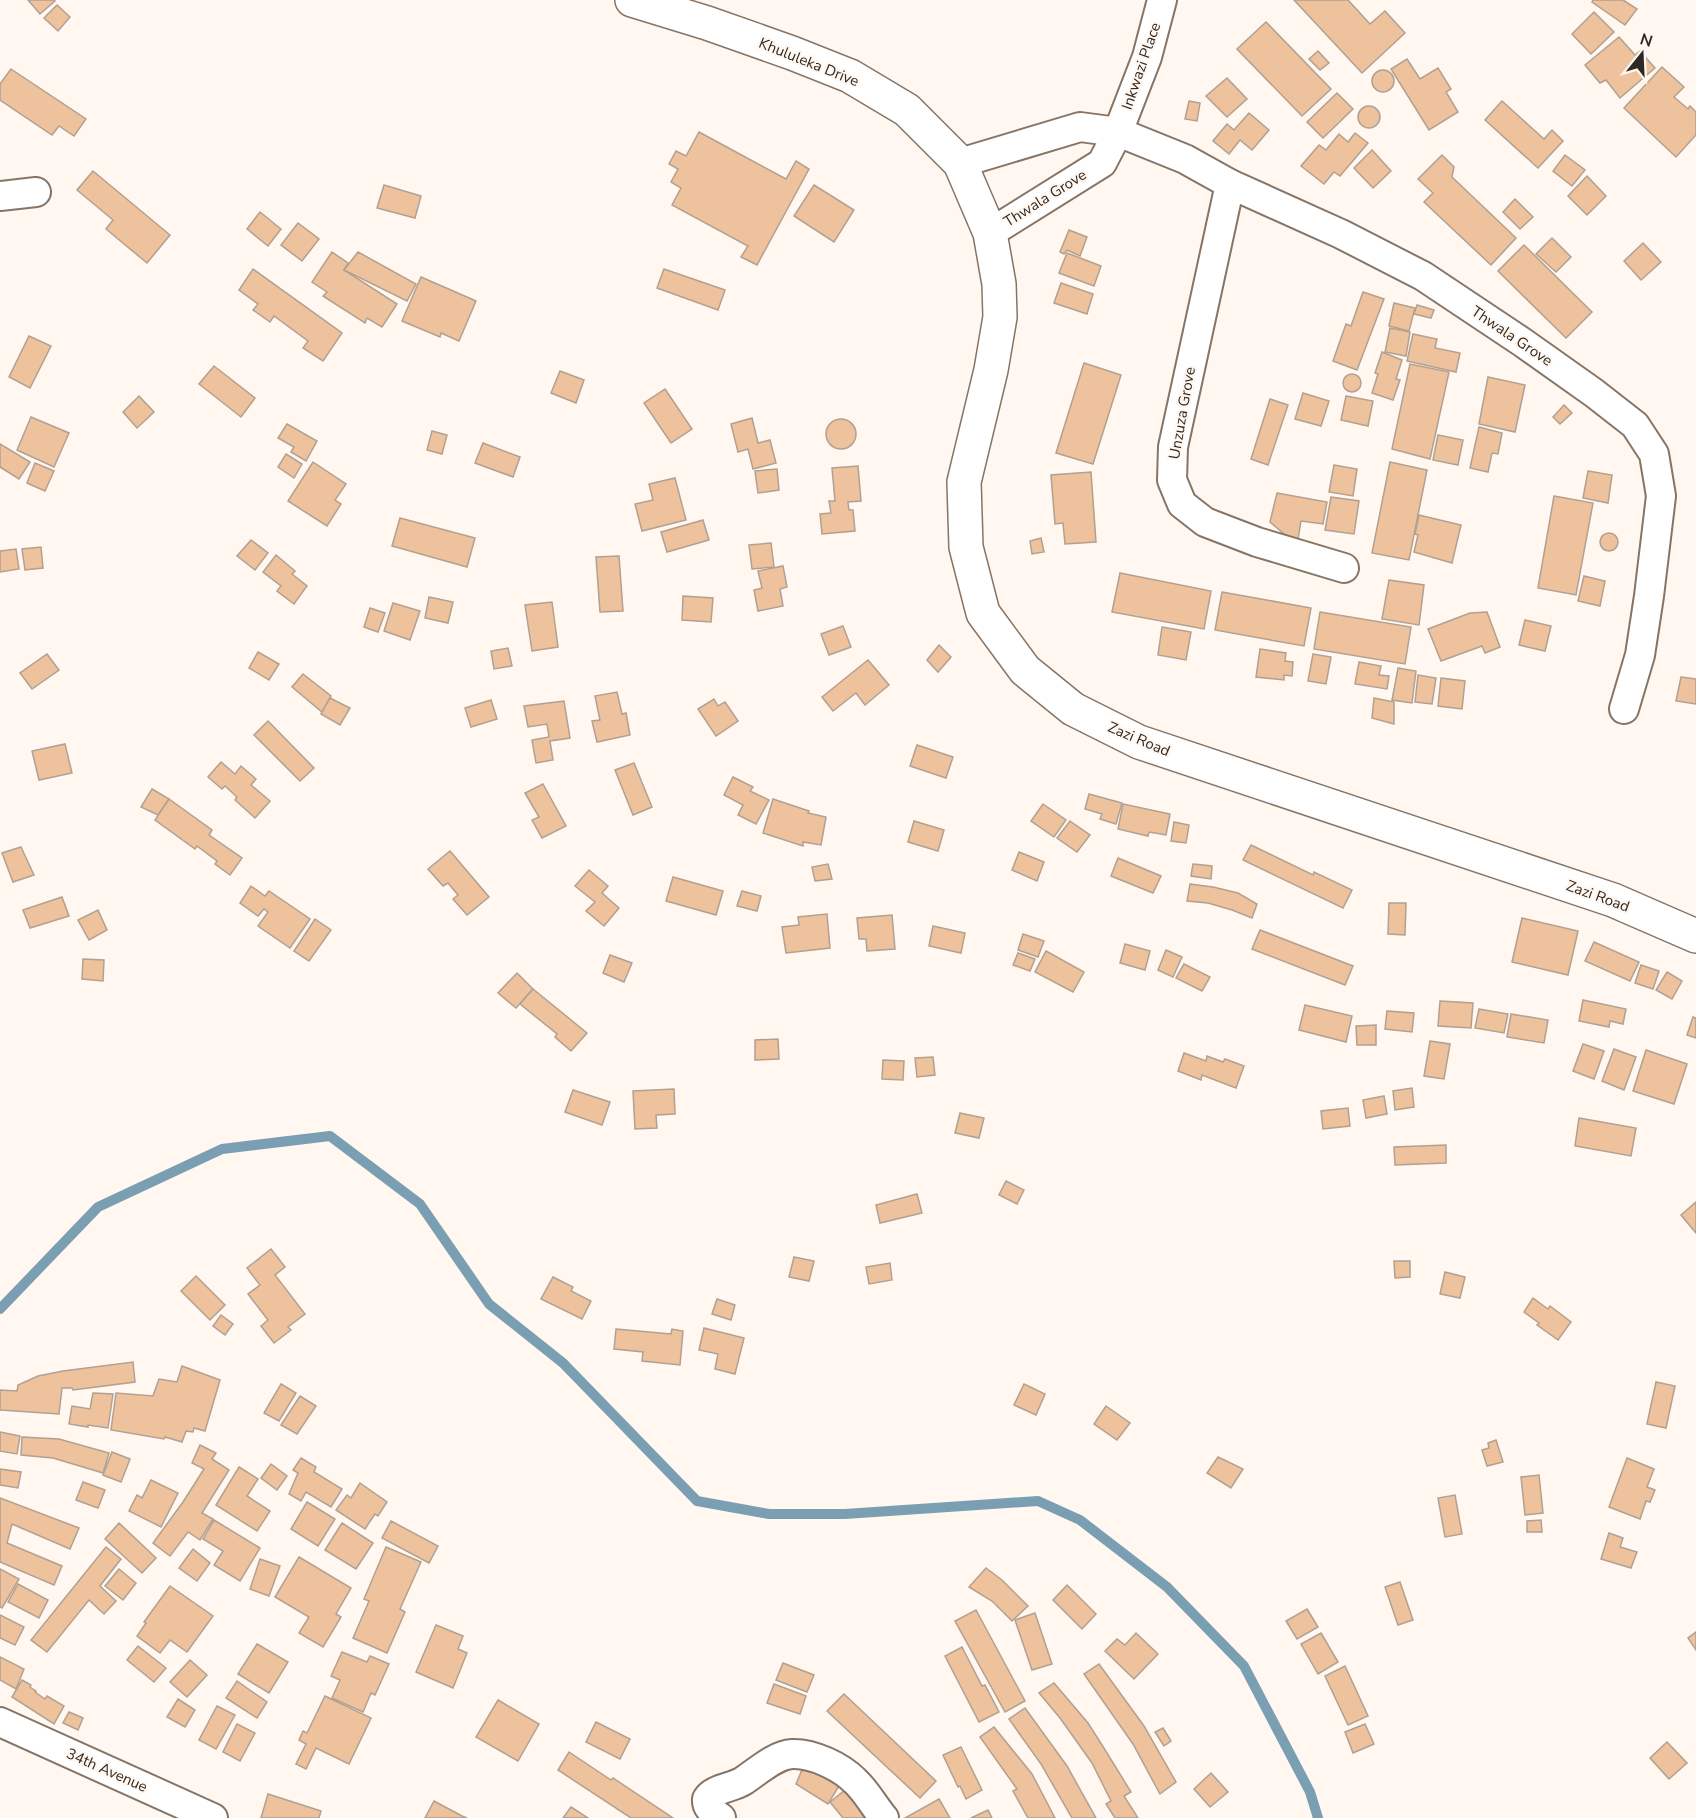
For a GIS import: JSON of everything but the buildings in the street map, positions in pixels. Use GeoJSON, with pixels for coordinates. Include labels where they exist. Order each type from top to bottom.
{"type":"FeatureCollection","features":[{"type":"Feature","properties":{"kind":"street","name":"Khululeka Drive"},"geometry":{"type":"LineString","coordinates":[[632,0],[739,34],[850,76],[907,110],[960,162],[990,233]]}},
{"type":"Feature","properties":{"kind":"street","name":"Inkwazi Place"},"geometry":{"type":"LineString","coordinates":[[1118,132],[1147,57],[1162,0]]}},
{"type":"Feature","properties":{"kind":"street","name":"Thwala Grove"},"geometry":{"type":"LineString","coordinates":[[960,162],[1080,127],[1118,132],[1185,159],[1230,184],[1341,234],[1423,276],[1522,342],[1635,425],[1654,454],[1661,496],[1640,655],[1624,709]]}},
{"type":"Feature","properties":{"kind":"street","name":"Thwala Grove"},"geometry":{"type":"LineString","coordinates":[[990,233],[1102,163],[1118,132]]}},
{"type":"Feature","properties":{"kind":"street","name":"Unzuza Grove"},"geometry":{"type":"LineString","coordinates":[[1230,184],[1173,447],[1172,480],[1182,504],[1205,522],[1257,542],[1344,568]]}},
{"type":"Feature","properties":{"kind":"street"},"geometry":{"type":"LineString","coordinates":[[0,196],[36,192]]}},
{"type":"Feature","properties":{"kind":"street","name":"Zazi Road"},"geometry":{"type":"LineString","coordinates":[[990,233],[999,284],[999,317],[991,370],[964,482],[966,547],[983,613],[1025,670],[1072,709],[1139,742],[1613,900],[1696,936]]}},
{"type":"Feature","properties":{"kind":"street","name":"34th Avenue"},"geometry":{"type":"LineString","coordinates":[[0,1722],[213,1818]]}},
{"type":"Feature","properties":{"kind":"street"},"geometry":{"type":"LineString","coordinates":[[721,1818],[714,1814],[707,1805],[706,1799],[710,1794],[738,1784],[772,1762],[792,1754],[819,1759],[838,1768],[856,1781],[884,1818]]}},
{"type":"Feature","properties":{"kind":"waterway"},"geometry":{"type":"LineString","coordinates":[[0,1309],[98,1207],[222,1149],[330,1136],[420,1204],[489,1304],[563,1363],[697,1501],[769,1514],[845,1514],[1038,1501],[1080,1520],[1167,1587],[1244,1666],[1310,1792],[1318,1818]]}}]}
